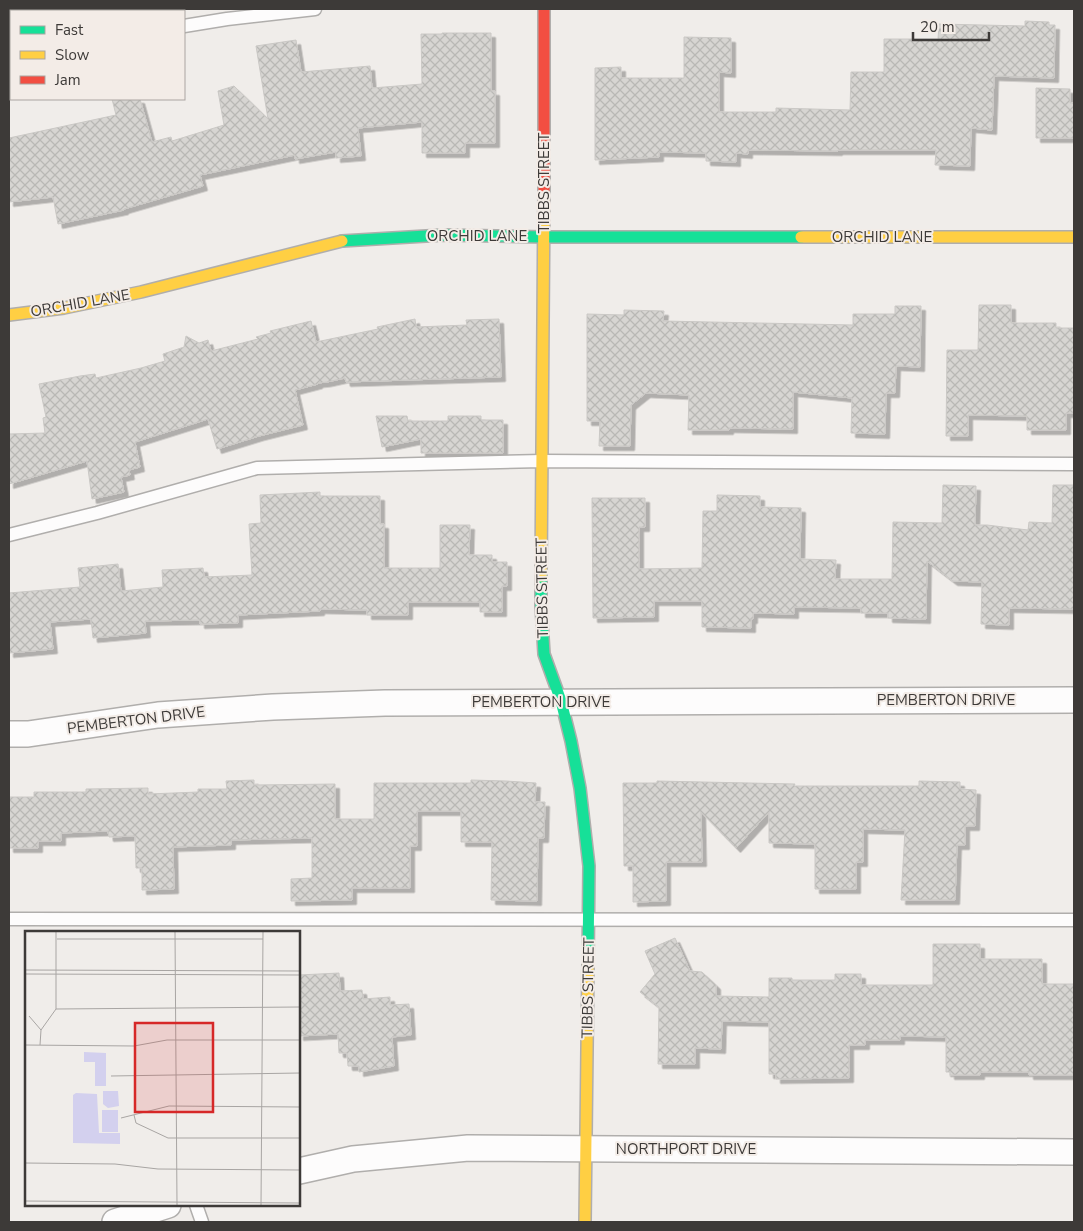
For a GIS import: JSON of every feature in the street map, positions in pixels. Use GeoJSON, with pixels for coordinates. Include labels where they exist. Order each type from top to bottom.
{"type":"FeatureCollection","features":[{"type":"Feature","properties":{"kind":"street","name":"TIBBS STREET"},"geometry":{"type":"LineString","coordinates":[[544,9],[544,237],[540,605],[544,654],[561,702],[580,788],[589,866],[584,1222]]}},
{"type":"Feature","properties":{"kind":"street","name":"ORCHID LANE"},"geometry":{"type":"LineString","coordinates":[[9,315],[64,308],[141,292],[341,241],[443,235],[544,237],[1074,237]]}},
{"type":"Feature","properties":{"kind":"street","name":"PEMBERTON DRIVE"},"geometry":{"type":"LineString","coordinates":[[9,734],[28,734],[158,715],[273,706],[385,703],[1074,700]]}},
{"type":"Feature","properties":{"kind":"street","name":"NORTHPORT DRIVE"},"geometry":{"type":"LineString","coordinates":[[300,1171],[353,1159],[468,1148],[1074,1152]]}},
{"type":"Feature","properties":{"kind":"street"},"geometry":{"type":"LineString","coordinates":[[115,1222],[165,1206]]}},
{"type":"Feature","properties":{"kind":"lane"},"geometry":{"type":"LineString","coordinates":[[185,26],[315,9]]}},
{"type":"Feature","properties":{"kind":"lane"},"geometry":{"type":"LineString","coordinates":[[9,535],[97,514],[257,468],[542,461],[1074,464]]}},
{"type":"Feature","properties":{"kind":"lane"},"geometry":{"type":"LineString","coordinates":[[9,918],[1074,920]]}},
{"type":"Feature","properties":{"kind":"lane"},"geometry":{"type":"LineString","coordinates":[[196,1206],[202,1222]]}},
{"type":"Feature","properties":{"kind":"building"},"geometry":{"type":"Polygon","coordinates":[[[1025,21],[1049,22],[1049,25],[1055,25],[1054,78],[994,76],[992,130],[971,128],[970,166],[935,165],[936,150],[748,150],[748,154],[736,153],[736,162],[706,161],[706,153],[659,152],[659,157],[595,160],[595,68],[621,67],[621,78],[684,78],[684,37],[731,38],[731,73],[719,72],[719,112],[776,112],[776,108],[850,110],[851,72],[884,72],[884,39],[938,39],[939,24],[1025,26],[1025,21]]]}},
{"type":"Feature","properties":{"kind":"building"},"geometry":{"type":"Polygon","coordinates":[[[491,33],[491,91],[495,91],[495,143],[465,143],[465,153],[422,153],[422,122],[358,128],[361,156],[336,158],[336,152],[295,159],[295,155],[200,175],[203,186],[124,210],[58,224],[53,197],[9,202],[9,138],[116,115],[112,100],[140,100],[152,142],[171,137],[172,141],[224,125],[218,91],[234,86],[268,119],[256,46],[296,40],[301,72],[370,66],[372,88],[422,84],[421,34],[491,33]]]}},
{"type":"Feature","properties":{"kind":"building"},"geometry":{"type":"Polygon","coordinates":[[[1036,88],[1070,89],[1070,103],[1074,103],[1074,138],[1036,138],[1036,88]]]}},
{"type":"Feature","properties":{"kind":"building"},"geometry":{"type":"Polygon","coordinates":[[[979,305],[1011,305],[1011,323],[1056,323],[1056,328],[1074,328],[1074,413],[1066,413],[1066,430],[1027,430],[1027,416],[968,415],[968,436],[946,436],[947,350],[978,350],[979,305]]]}},
{"type":"Feature","properties":{"kind":"building"},"geometry":{"type":"Polygon","coordinates":[[[895,306],[921,306],[920,367],[896,366],[895,393],[886,393],[885,434],[851,433],[852,398],[793,392],[793,429],[729,428],[729,430],[688,430],[689,395],[646,393],[631,405],[630,446],[599,446],[600,421],[587,421],[587,314],[624,315],[624,310],[664,311],[663,321],[853,325],[853,314],[895,314],[895,306]]]}},
{"type":"Feature","properties":{"kind":"building"},"geometry":{"type":"Polygon","coordinates":[[[415,319],[416,327],[467,325],[466,320],[499,319],[501,377],[346,382],[345,378],[318,383],[295,390],[303,425],[217,449],[208,419],[135,442],[140,467],[129,470],[130,475],[121,477],[124,492],[92,499],[87,461],[9,484],[9,434],[45,433],[43,418],[46,417],[39,384],[95,374],[96,378],[165,361],[163,354],[184,347],[186,336],[199,343],[208,340],[211,351],[258,339],[256,337],[271,333],[270,331],[311,321],[316,342],[415,319]]]}},
{"type":"Feature","properties":{"kind":"building"},"geometry":{"type":"Polygon","coordinates":[[[376,416],[407,416],[408,421],[448,421],[448,416],[481,416],[481,420],[503,420],[503,453],[421,453],[421,439],[382,447],[376,416]]]}},
{"type":"Feature","properties":{"kind":"building"},"geometry":{"type":"Polygon","coordinates":[[[943,485],[976,486],[975,525],[1028,530],[1029,522],[1052,523],[1053,485],[1074,485],[1074,609],[1009,608],[1009,625],[981,624],[982,582],[953,581],[927,561],[926,619],[888,618],[888,613],[861,613],[861,608],[794,607],[794,614],[753,613],[751,628],[702,627],[702,601],[654,601],[654,617],[593,618],[592,498],[645,498],[645,527],[639,527],[639,569],[702,568],[703,511],[717,511],[717,495],[760,496],[760,507],[801,508],[800,559],[836,560],[835,579],[892,579],[893,522],[942,523],[943,485]]]}},
{"type":"Feature","properties":{"kind":"building"},"geometry":{"type":"Polygon","coordinates":[[[320,492],[320,496],[380,496],[380,524],[384,524],[384,568],[440,568],[440,525],[470,525],[469,555],[492,555],[492,562],[507,562],[507,586],[502,586],[502,612],[480,612],[480,602],[408,602],[408,615],[367,615],[367,610],[320,609],[320,611],[238,615],[238,623],[200,624],[200,620],[145,621],[146,633],[93,638],[91,619],[50,622],[53,649],[9,653],[9,593],[80,587],[78,568],[118,564],[121,591],[163,587],[162,570],[203,568],[204,577],[252,575],[249,524],[261,523],[260,495],[320,492]]]}},
{"type":"Feature","properties":{"kind":"building"},"geometry":{"type":"Polygon","coordinates":[[[254,780],[254,785],[335,784],[335,819],[374,819],[374,783],[471,783],[471,780],[536,783],[535,802],[545,802],[544,838],[538,838],[537,901],[491,900],[492,842],[461,842],[461,811],[417,811],[417,846],[410,846],[410,888],[352,888],[352,900],[291,901],[291,879],[312,878],[312,838],[231,840],[231,845],[173,847],[174,889],[142,890],[142,868],[136,868],[135,836],[109,837],[108,831],[61,833],[61,841],[38,841],[38,848],[9,848],[9,797],[34,797],[34,792],[86,792],[86,789],[148,788],[148,794],[198,792],[198,789],[227,789],[226,781],[254,780]]]}},
{"type":"Feature","properties":{"kind":"building"},"geometry":{"type":"Polygon","coordinates":[[[657,781],[795,784],[794,786],[919,786],[919,781],[960,782],[960,789],[976,790],[975,826],[965,826],[965,845],[957,845],[955,900],[901,900],[905,830],[863,829],[863,862],[856,862],[856,889],[815,889],[815,844],[769,843],[769,812],[736,848],[701,812],[702,862],[666,862],[666,901],[633,902],[633,866],[624,866],[623,783],[657,783],[657,781]]]}},
{"type":"Feature","properties":{"kind":"building"},"geometry":{"type":"Polygon","coordinates":[[[675,938],[690,971],[702,972],[716,985],[716,996],[769,997],[769,978],[835,980],[835,974],[861,974],[861,985],[933,985],[933,944],[980,944],[980,959],[1042,959],[1042,984],[1074,984],[1074,1075],[1029,1075],[1029,1072],[980,1072],[980,1075],[950,1075],[950,1072],[946,1072],[946,1037],[900,1036],[900,1040],[865,1040],[865,1045],[849,1045],[849,1078],[776,1079],[776,1074],[769,1074],[769,1022],[722,1021],[721,1049],[695,1048],[695,1064],[658,1064],[659,1007],[640,992],[655,974],[645,951],[675,938]]]}},
{"type":"Feature","properties":{"kind":"building"},"geometry":{"type":"Polygon","coordinates":[[[339,973],[340,991],[362,990],[363,999],[390,997],[390,1005],[409,1004],[411,1035],[392,1037],[394,1066],[359,1072],[359,1066],[348,1066],[347,1053],[339,1053],[338,1034],[300,1036],[300,975],[339,973]]]}},
{"type":"Feature","properties":{"kind":"traffic: fast"},"geometry":{"type":"LineString","coordinates":[[342,241],[443,235],[801,237]]}},
{"type":"Feature","properties":{"kind":"traffic: fast"},"geometry":{"type":"LineString","coordinates":[[541,576],[544,654],[561,701],[580,788],[589,866],[588,963]]}},
{"type":"Feature","properties":{"kind":"traffic: slow"},"geometry":{"type":"LineString","coordinates":[[541,576],[544,194]]}},
{"type":"Feature","properties":{"kind":"traffic: slow"},"geometry":{"type":"LineString","coordinates":[[801,237],[1074,237]]}},
{"type":"Feature","properties":{"kind":"traffic: slow"},"geometry":{"type":"LineString","coordinates":[[9,315],[64,308],[141,292],[342,241]]}},
{"type":"Feature","properties":{"kind":"traffic: slow"},"geometry":{"type":"LineString","coordinates":[[585,1222],[588,963]]}},
{"type":"Feature","properties":{"kind":"traffic: jam"},"geometry":{"type":"LineString","coordinates":[[544,9],[544,194]]}}]}
